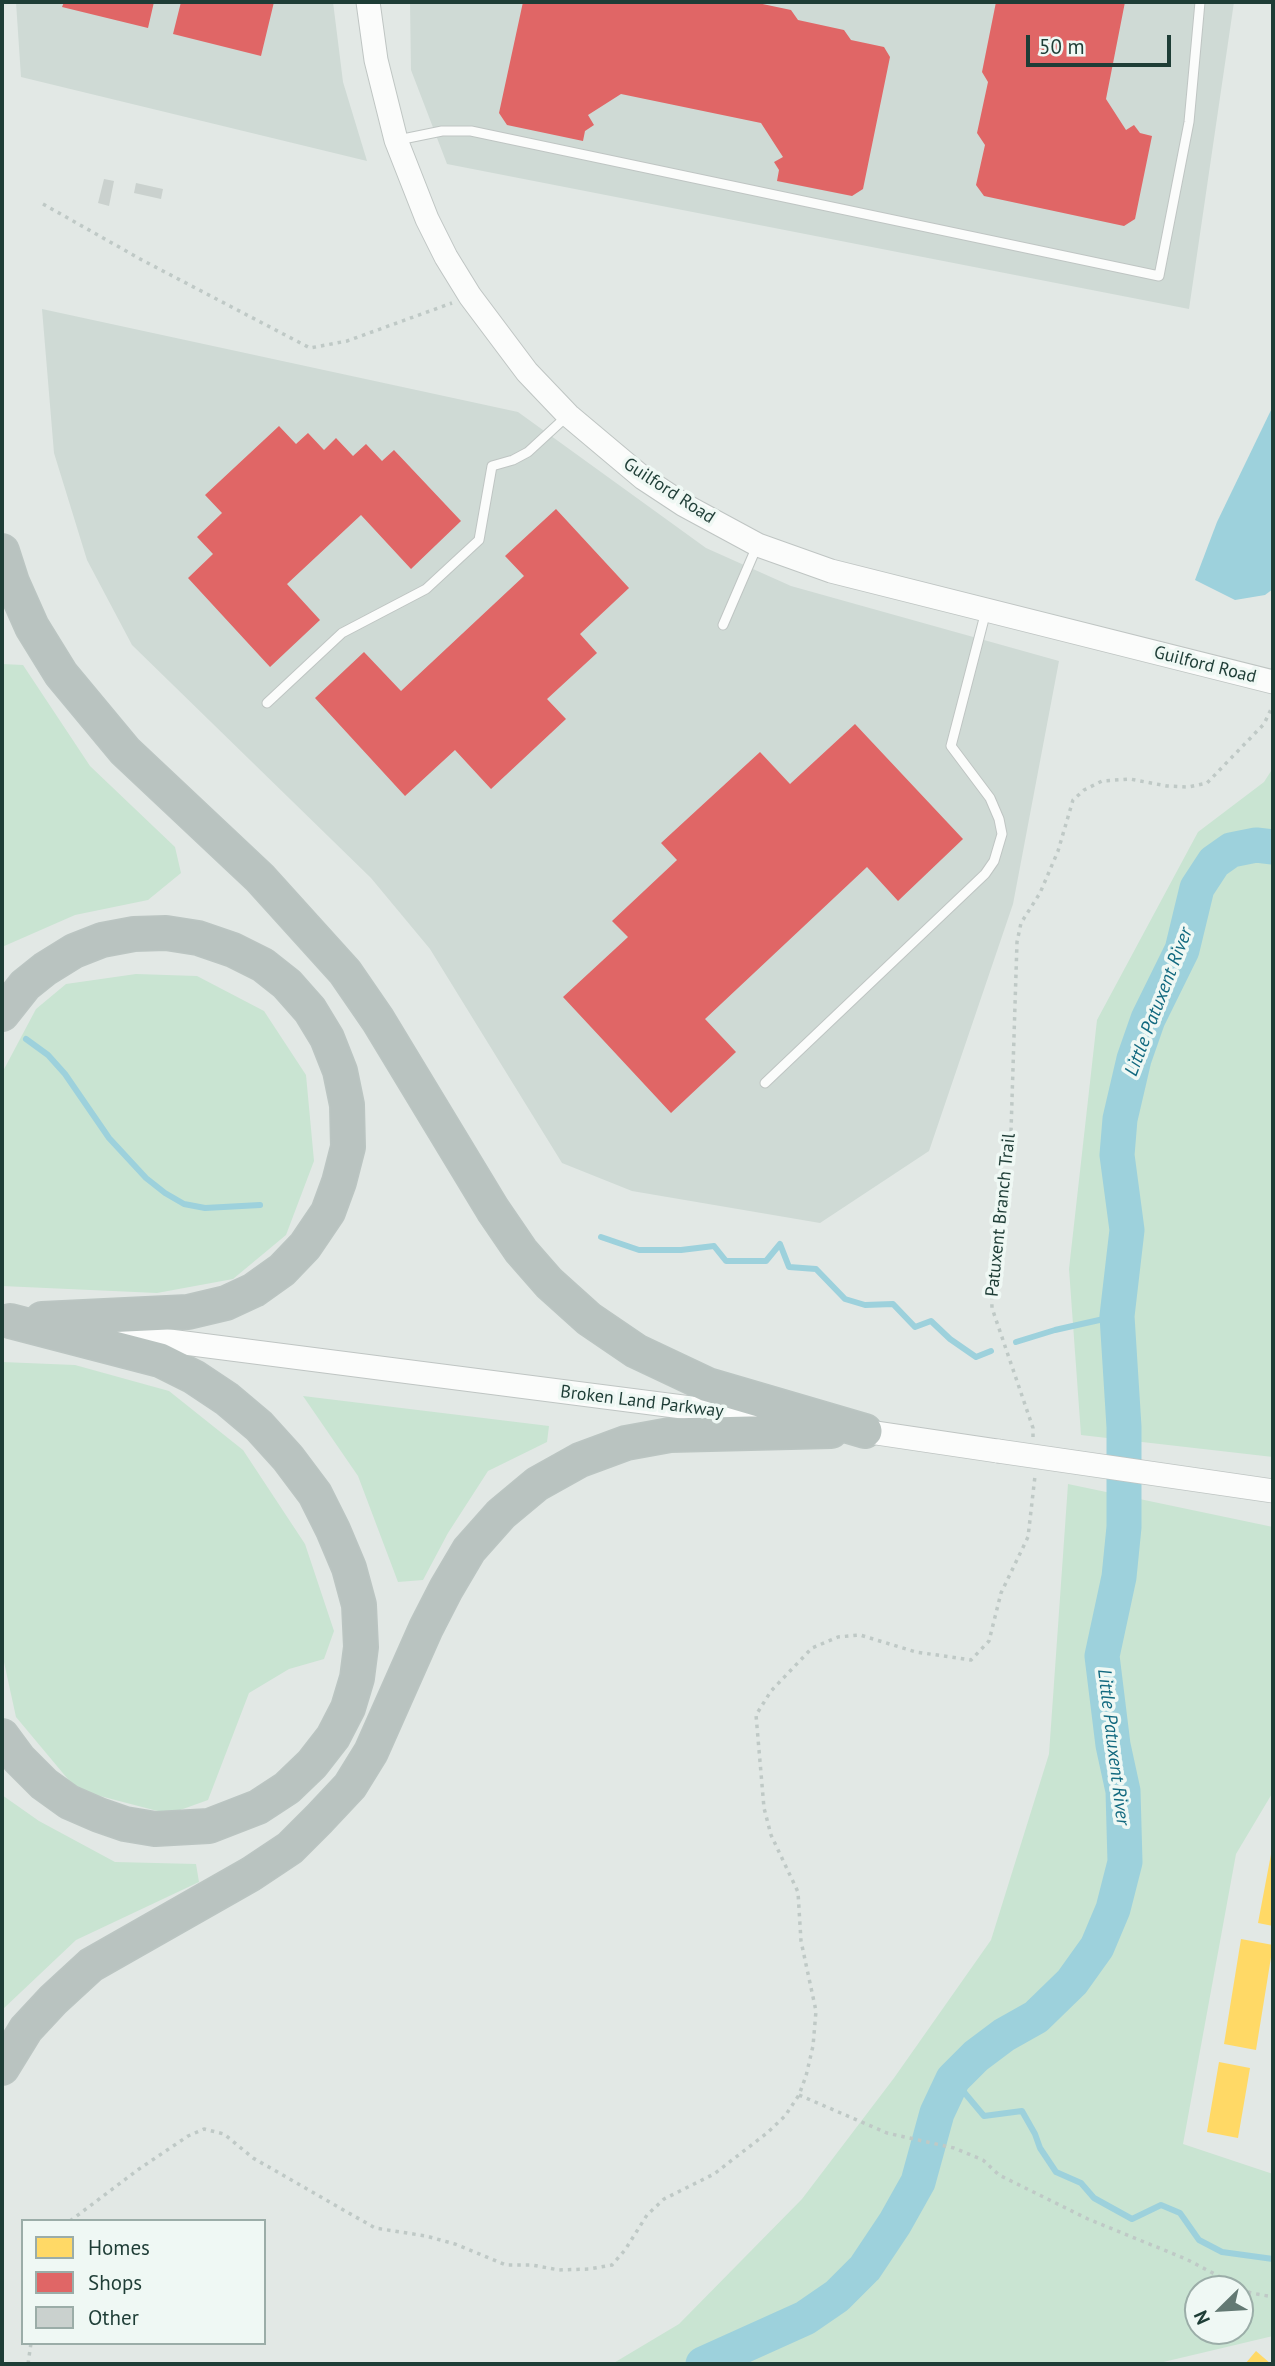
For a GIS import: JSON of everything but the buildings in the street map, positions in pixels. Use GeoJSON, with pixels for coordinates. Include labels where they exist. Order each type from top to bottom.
{"type":"FeatureCollection","features":[{"type":"Feature","properties":{"kind":"highway"},"geometry":{"type":"LineString","coordinates":[[2,551],[32,627],[61,674],[125,751],[260,878],[345,972],[378,1020],[493,1210],[521,1251],[550,1283],[589,1319],[636,1351],[708,1385],[865,1430]]}},
{"type":"Feature","properties":{"kind":"highway"},"geometry":{"type":"LineString","coordinates":[[2,1014],[25,985],[45,969],[74,951],[102,940],[134,934],[166,933],[198,938],[253,960],[287,985],[310,1010],[327,1038],[340,1071],[347,1105],[348,1147],[340,1182],[328,1212],[305,1246],[282,1270],[254,1290],[226,1303],[188,1312],[10,1321]]}},
{"type":"Feature","properties":{"kind":"highway"},"geometry":{"type":"LineString","coordinates":[[2,1736],[19,1759],[44,1784],[69,1802],[125,1824],[155,1829],[209,1826],[258,1807],[287,1788],[312,1764],[332,1737],[348,1708],[357,1678],[361,1647],[359,1605],[349,1568],[333,1530],[314,1494],[288,1458],[259,1426],[227,1399],[194,1377],[160,1360],[10,1321]]}},
{"type":"Feature","properties":{"kind":"highway"},"geometry":{"type":"LineString","coordinates":[[2,2068],[26,2029],[91,1965],[251,1874],[290,1848],[320,1819],[350,1786],[371,1752],[426,1628],[469,1550],[501,1514],[537,1484],[580,1460],[626,1443],[670,1435],[865,1430]]}},
{"type":"Feature","properties":{"kind":"street","name":"Guilford Road"},"geometry":{"type":"LineString","coordinates":[[368,2],[376,60],[396,140],[427,219],[446,257],[470,296],[527,372],[603,447],[674,499],[758,545],[831,571],[1263,680]]}},
{"type":"Feature","properties":{"kind":"street","name":"Broken Land Parkway"},"geometry":{"type":"LineString","coordinates":[[10,1321],[865,1430],[1273,1491]]}},
{"type":"Feature","properties":{"kind":"lane"},"geometry":{"type":"LineString","coordinates":[[396,140],[442,131],[471,131],[1159,276],[1189,122],[1200,2]]}},
{"type":"Feature","properties":{"kind":"lane"},"geometry":{"type":"LineString","coordinates":[[267,703],[342,633],[426,589],[479,540],[492,466],[528,452],[568,415]]}},
{"type":"Feature","properties":{"kind":"lane"},"geometry":{"type":"LineString","coordinates":[[723,625],[758,545]]}},
{"type":"Feature","properties":{"kind":"lane"},"geometry":{"type":"LineString","coordinates":[[765,1083],[985,874],[994,861],[1002,834],[999,819],[990,798],[951,746],[986,611]]}},
{"type":"Feature","properties":{"kind":"path"},"geometry":{"type":"LineString","coordinates":[[43,204],[142,260],[310,348],[347,341],[387,328],[470,296]]}},
{"type":"Feature","properties":{"kind":"path","name":"Patuxent Branch Trail"},"geometry":{"type":"LineString","coordinates":[[1034,1441],[992,1308],[991,1274],[1004,1215],[1010,1163],[1017,942],[1021,923],[1040,892],[1058,851],[1073,800],[1084,790],[1102,781],[1130,779],[1188,787],[1207,783],[1264,724],[1273,705]]}},
{"type":"Feature","properties":{"kind":"path"},"geometry":{"type":"LineString","coordinates":[[73,2219],[139,2169],[204,2129],[224,2134],[253,2158],[375,2228],[436,2239],[506,2265],[532,2265],[559,2270],[612,2265],[625,2250],[647,2214],[664,2199],[714,2174],[785,2116],[799,2095],[813,2046],[816,2011],[801,1941],[798,1892],[771,1835],[764,1808],[756,1714],[771,1691],[812,1648],[838,1637],[860,1635],[916,1652],[971,1660],[989,1641],[1001,1593],[1028,1537],[1035,1495],[1035,1467]]}},
{"type":"Feature","properties":{"kind":"path"},"geometry":{"type":"LineString","coordinates":[[799,2095],[887,2133],[954,2148],[983,2160],[999,2175],[1119,2232],[1186,2259],[1251,2293],[1268,2296],[1273,2293]]}},
{"type":"Feature","properties":{"kind":"path"},"geometry":{"type":"LineString","coordinates":[[28,2364],[31,2345]]}},
{"type":"Feature","properties":{"kind":"shaded area"},"geometry":{"type":"Polygon","coordinates":[[[16,2],[333,2],[343,82],[367,161],[21,77],[16,2]]]}},
{"type":"Feature","properties":{"kind":"shaded area"},"geometry":{"type":"Polygon","coordinates":[[[410,2],[1234,2],[1189,309],[447,164],[411,70],[410,2]]]}},
{"type":"Feature","properties":{"kind":"shaded area"},"geometry":{"type":"Polygon","coordinates":[[[42,309],[518,412],[706,548],[791,586],[1059,661],[1013,904],[929,1151],[820,1223],[632,1191],[562,1163],[430,949],[371,878],[132,645],[87,560],[54,453],[42,309]]]}},
{"type":"Feature","properties":{"kind":"green space"},"geometry":{"type":"Polygon","coordinates":[[[2,664],[23,665],[90,766],[175,847],[181,873],[148,900],[75,915],[2,947],[2,664]]]}},
{"type":"Feature","properties":{"kind":"green space"},"geometry":{"type":"Polygon","coordinates":[[[1273,768],[1273,1457],[1081,1435],[1069,1269],[1097,1020],[1198,832],[1264,782],[1273,768]]]}},
{"type":"Feature","properties":{"kind":"green space"},"geometry":{"type":"Polygon","coordinates":[[[136,974],[197,976],[264,1011],[306,1075],[314,1161],[286,1235],[233,1279],[157,1293],[2,1286],[2,1073],[36,1009],[66,984],[136,974]]]}},
{"type":"Feature","properties":{"kind":"green space"},"geometry":{"type":"Polygon","coordinates":[[[2,1362],[75,1365],[169,1391],[243,1450],[305,1544],[334,1631],[324,1659],[289,1669],[249,1693],[208,1800],[169,1814],[77,1790],[16,1717],[2,1653],[2,1362]]]}},
{"type":"Feature","properties":{"kind":"green space"},"geometry":{"type":"Polygon","coordinates":[[[303,1396],[549,1426],[547,1442],[488,1471],[448,1533],[423,1580],[398,1582],[358,1476],[303,1396]]]}},
{"type":"Feature","properties":{"kind":"green space"},"geometry":{"type":"Polygon","coordinates":[[[1068,1484],[1273,1527],[1273,1792],[1236,1854],[1183,2144],[1273,2174],[1273,2336],[1254,2341],[1254,2275],[1184,2275],[1184,2345],[1235,2345],[1155,2364],[612,2364],[679,2324],[802,2199],[894,2078],[991,1940],[1049,1754],[1068,1484]]]}},
{"type":"Feature","properties":{"kind":"green space"},"geometry":{"type":"Polygon","coordinates":[[[2,1795],[39,1821],[115,1862],[196,1864],[199,1882],[76,1940],[2,2010],[2,1795]]]}},
{"type":"Feature","properties":{"kind":"water"},"geometry":{"type":"Polygon","coordinates":[[[1273,406],[1273,589],[1265,595],[1235,600],[1195,580],[1217,522],[1273,406]]]}},
{"type":"Feature","properties":{"kind":"waterway","name":"Little Patuxent River"},"geometry":{"type":"LineString","coordinates":[[703,2364],[805,2318],[837,2296],[865,2268],[918,2182],[937,2113],[953,2079],[976,2056],[1004,2035],[1036,2017],[1072,1982],[1097,1947],[1113,1909],[1125,1862],[1123,1791],[1113,1745],[1102,1656],[1119,1577],[1124,1527],[1124,1427],[1117,1316],[1127,1230],[1117,1155],[1120,1119],[1134,1059],[1148,1019],[1182,950],[1197,888],[1214,862],[1231,850],[1256,845],[1273,847]]}},
{"type":"Feature","properties":{"kind":"waterway"},"geometry":{"type":"LineString","coordinates":[[26,1039],[48,1055],[65,1074],[109,1138],[146,1178],[165,1193],[184,1204],[205,1208],[260,1205]]}},
{"type":"Feature","properties":{"kind":"waterway"},"geometry":{"type":"LineString","coordinates":[[601,1237],[639,1250],[681,1250],[714,1246],[726,1261],[766,1261],[780,1244],[789,1267],[816,1269],[845,1299],[865,1305],[893,1304],[915,1327],[931,1321],[950,1339],[976,1357],[991,1351]]}},
{"type":"Feature","properties":{"kind":"waterway"},"geometry":{"type":"LineString","coordinates":[[1016,1342],[1117,1316]]}},
{"type":"Feature","properties":{"kind":"waterway"},"geometry":{"type":"LineString","coordinates":[[953,2079],[984,2116],[1022,2111],[1040,2148],[1056,2172],[1081,2183],[1094,2198],[1132,2219],[1161,2205],[1180,2213],[1199,2240],[1222,2252],[1273,2259]]}}]}
